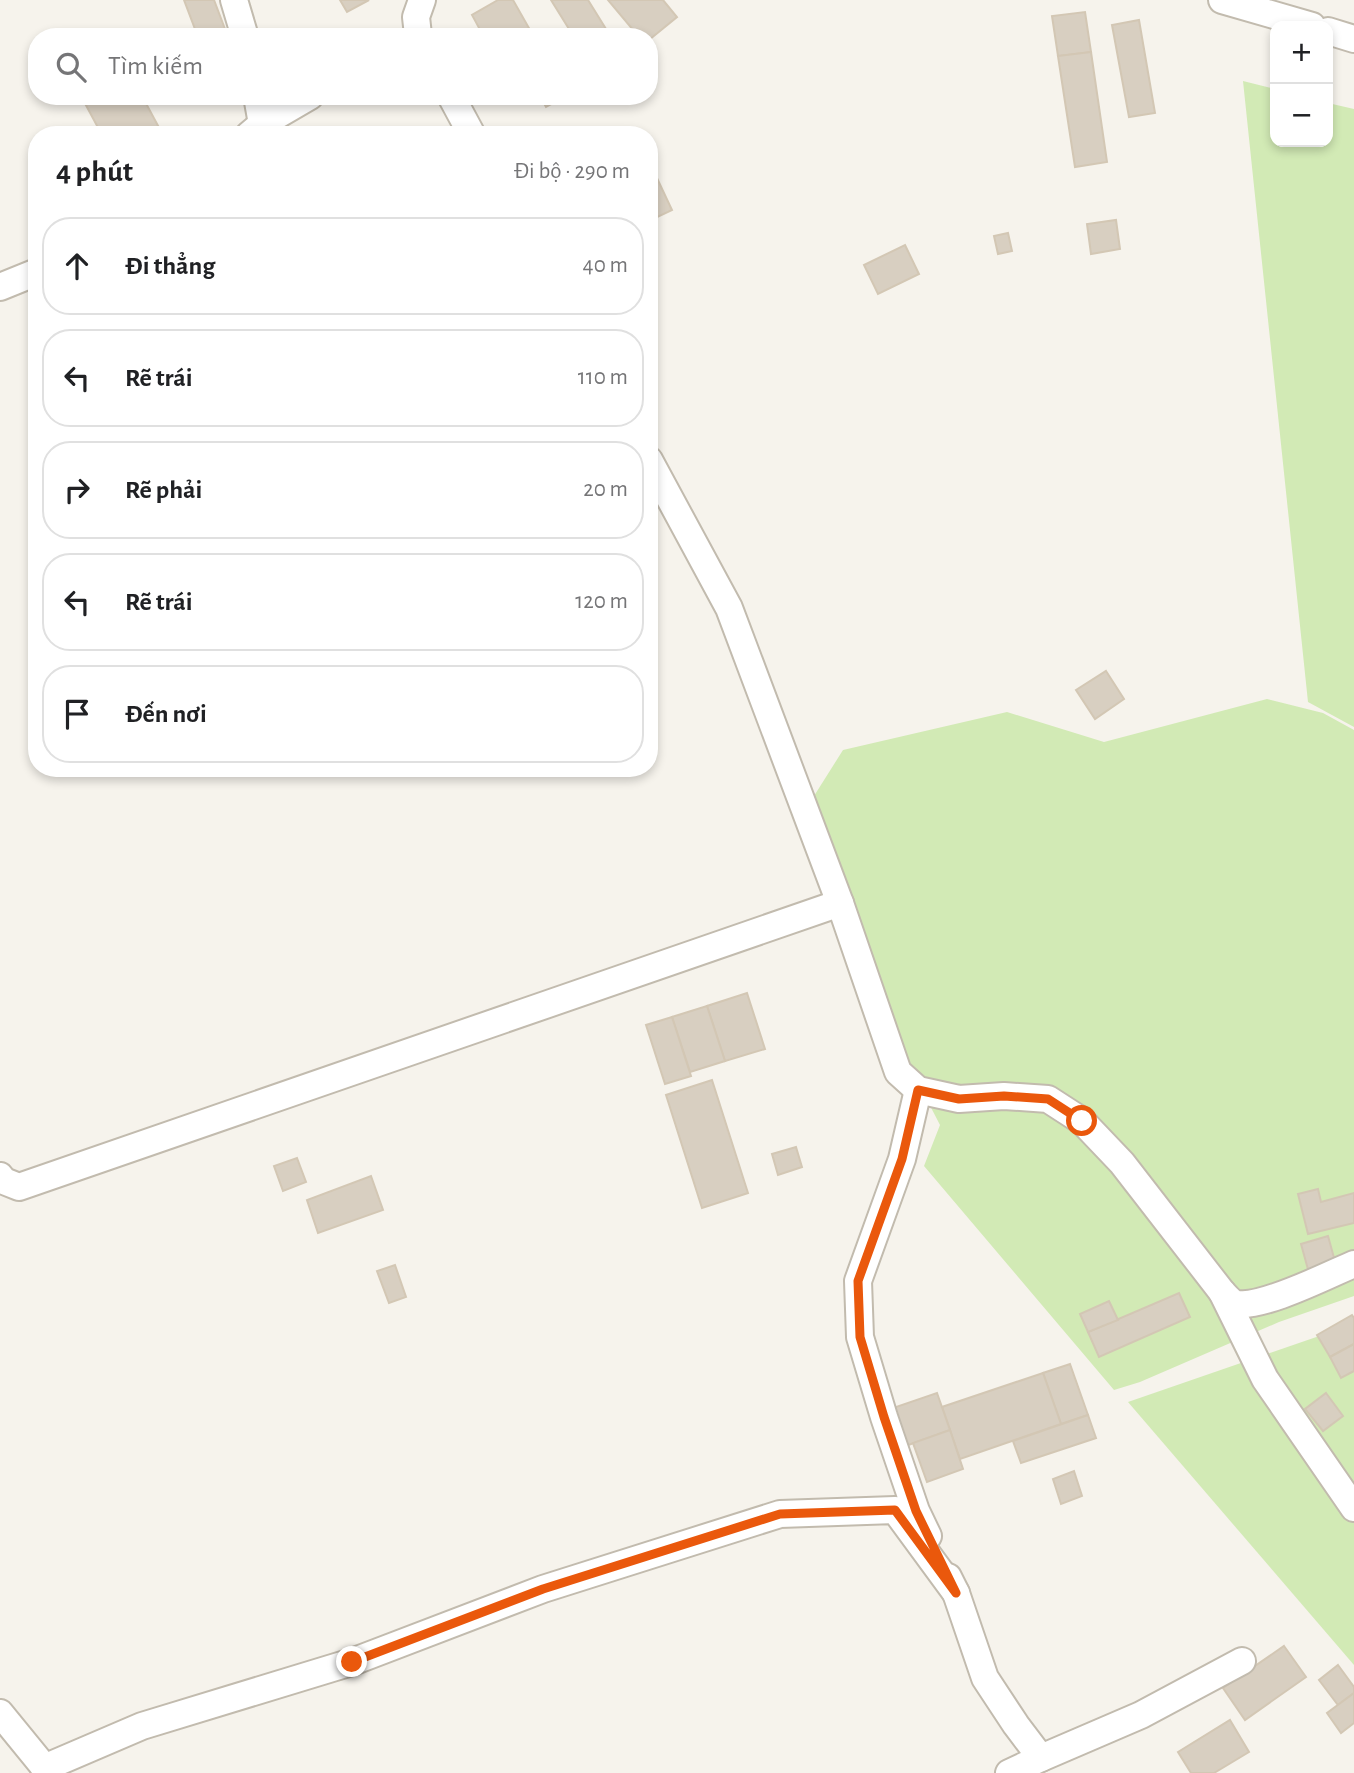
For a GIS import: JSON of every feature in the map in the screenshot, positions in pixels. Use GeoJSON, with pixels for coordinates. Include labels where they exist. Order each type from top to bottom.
{"type":"FeatureCollection","features":[{"type":"Feature","properties":{"kind":"street"},"geometry":{"type":"LineString","coordinates":[[234,0],[242,28]]}},
{"type":"Feature","properties":{"kind":"street"},"geometry":{"type":"LineString","coordinates":[[417,28],[416,17],[422,0]]}},
{"type":"Feature","properties":{"kind":"street"},"geometry":{"type":"LineString","coordinates":[[1222,0],[1295,21]]}},
{"type":"Feature","properties":{"kind":"street"},"geometry":{"type":"LineString","coordinates":[[1333,33],[1354,39]]}},
{"type":"Feature","properties":{"kind":"street"},"geometry":{"type":"LineString","coordinates":[[256,126],[257,105]]}},
{"type":"Feature","properties":{"kind":"street"},"geometry":{"type":"LineString","coordinates":[[261,126],[295,105]]}},
{"type":"Feature","properties":{"kind":"street"},"geometry":{"type":"LineString","coordinates":[[456,105],[467,126]]}},
{"type":"Feature","properties":{"kind":"street"},"geometry":{"type":"LineString","coordinates":[[0,287],[28,276]]}},
{"type":"Feature","properties":{"kind":"street"},"geometry":{"type":"LineString","coordinates":[[658,477],[729,608],[840,903],[898,1072],[918,1090],[959,1099],[1004,1096],[1048,1099],[1082,1121],[1122,1163],[1222,1292],[1234,1303],[1252,1303],[1277,1297],[1354,1264]]}},
{"type":"Feature","properties":{"kind":"street"},"geometry":{"type":"LineString","coordinates":[[0,1176],[4,1181],[19,1187],[840,903]]}},
{"type":"Feature","properties":{"kind":"street"},"geometry":{"type":"LineString","coordinates":[[918,1090],[902,1159],[858,1281],[860,1337],[916,1511],[956,1593],[985,1678],[1041,1758]]}},
{"type":"Feature","properties":{"kind":"street"},"geometry":{"type":"LineString","coordinates":[[1222,1292],[1265,1379],[1354,1508]]}},
{"type":"Feature","properties":{"kind":"street"},"geometry":{"type":"LineString","coordinates":[[0,1713],[46,1770],[142,1726],[352,1662],[543,1589],[780,1514],[895,1510],[956,1593]]}},
{"type":"Feature","properties":{"kind":"street"},"geometry":{"type":"LineString","coordinates":[[1009,1773],[1141,1715],[1242,1661]]}},
{"type":"Feature","properties":{"kind":"green space"},"geometry":{"type":"Polygon","coordinates":[[[1243,81],[1270,88],[1270,147],[1333,147],[1333,104],[1354,109],[1354,727],[1308,702],[1243,81]]]}},
{"type":"Feature","properties":{"kind":"green space"},"geometry":{"type":"Polygon","coordinates":[[[1267,699],[1323,713],[1354,730],[1354,1296],[1279,1322],[1140,1382],[1114,1390],[924,1166],[940,1125],[908,1063],[814,796],[843,750],[1007,712],[1104,742],[1267,699]]]}},
{"type":"Feature","properties":{"kind":"green space"},"geometry":{"type":"Polygon","coordinates":[[[1354,1324],[1354,1665],[1128,1402],[1354,1324]]]}},
{"type":"Feature","properties":{"kind":"building"},"geometry":{"type":"Polygon","coordinates":[[[184,0],[214,0],[225,28],[195,28],[184,0]]]}},
{"type":"Feature","properties":{"kind":"building"},"geometry":{"type":"Polygon","coordinates":[[[340,0],[369,0],[347,12],[340,0]]]}},
{"type":"Feature","properties":{"kind":"building"},"geometry":{"type":"Polygon","coordinates":[[[498,0],[513,0],[529,28],[479,28],[472,15],[498,0]]]}},
{"type":"Feature","properties":{"kind":"building"},"geometry":{"type":"Polygon","coordinates":[[[551,0],[588,0],[605,28],[568,28],[551,0]]]}},
{"type":"Feature","properties":{"kind":"building"},"geometry":{"type":"Polygon","coordinates":[[[608,0],[663,0],[677,17],[658,33],[658,28],[631,28],[608,0]]]}},
{"type":"Feature","properties":{"kind":"building"},"geometry":{"type":"Polygon","coordinates":[[[1085,12],[1091,52],[1058,56],[1052,16],[1085,12]]]}},
{"type":"Feature","properties":{"kind":"building"},"geometry":{"type":"Polygon","coordinates":[[[1139,20],[1155,113],[1129,117],[1112,25],[1139,20]]]}},
{"type":"Feature","properties":{"kind":"building"},"geometry":{"type":"Polygon","coordinates":[[[1091,52],[1107,162],[1075,167],[1058,56],[1091,52]]]}},
{"type":"Feature","properties":{"kind":"building"},"geometry":{"type":"Polygon","coordinates":[[[86,105],[147,105],[158,126],[97,126],[86,105]]]}},
{"type":"Feature","properties":{"kind":"building"},"geometry":{"type":"Polygon","coordinates":[[[658,180],[672,210],[658,217],[658,180]]]}},
{"type":"Feature","properties":{"kind":"building"},"geometry":{"type":"Polygon","coordinates":[[[1116,220],[1120,249],[1091,254],[1087,224],[1116,220]]]}},
{"type":"Feature","properties":{"kind":"building"},"geometry":{"type":"Polygon","coordinates":[[[1008,233],[1012,251],[998,254],[994,236],[1008,233]]]}},
{"type":"Feature","properties":{"kind":"building"},"geometry":{"type":"Polygon","coordinates":[[[905,245],[919,274],[878,294],[864,265],[905,245]]]}},
{"type":"Feature","properties":{"kind":"building"},"geometry":{"type":"Polygon","coordinates":[[[1106,671],[1124,699],[1095,719],[1076,690],[1106,671]]]}},
{"type":"Feature","properties":{"kind":"building"},"geometry":{"type":"Polygon","coordinates":[[[747,993],[765,1049],[725,1061],[707,1006],[747,993]]]}},
{"type":"Feature","properties":{"kind":"building"},"geometry":{"type":"Polygon","coordinates":[[[707,1006],[725,1061],[690,1072],[672,1017],[707,1006]]]}},
{"type":"Feature","properties":{"kind":"building"},"geometry":{"type":"Polygon","coordinates":[[[672,1017],[691,1076],[665,1084],[646,1025],[672,1017]]]}},
{"type":"Feature","properties":{"kind":"building"},"geometry":{"type":"Polygon","coordinates":[[[712,1080],[748,1193],[702,1208],[666,1095],[712,1080]]]}},
{"type":"Feature","properties":{"kind":"building"},"geometry":{"type":"Polygon","coordinates":[[[796,1147],[802,1167],[778,1175],[772,1154],[796,1147]]]}},
{"type":"Feature","properties":{"kind":"building"},"geometry":{"type":"Polygon","coordinates":[[[297,1158],[306,1182],[283,1191],[274,1166],[297,1158]]]}},
{"type":"Feature","properties":{"kind":"building"},"geometry":{"type":"Polygon","coordinates":[[[371,1176],[383,1210],[318,1233],[307,1200],[371,1176]]]}},
{"type":"Feature","properties":{"kind":"building"},"geometry":{"type":"Polygon","coordinates":[[[1318,1189],[1321,1202],[1354,1193],[1354,1223],[1308,1234],[1298,1194],[1318,1189]]]}},
{"type":"Feature","properties":{"kind":"building"},"geometry":{"type":"Polygon","coordinates":[[[1328,1236],[1336,1265],[1309,1273],[1301,1244],[1328,1236]]]}},
{"type":"Feature","properties":{"kind":"building"},"geometry":{"type":"Polygon","coordinates":[[[395,1265],[406,1297],[389,1303],[377,1271],[395,1265]]]}},
{"type":"Feature","properties":{"kind":"building"},"geometry":{"type":"Polygon","coordinates":[[[1179,1293],[1190,1317],[1099,1357],[1088,1332],[1179,1293]]]}},
{"type":"Feature","properties":{"kind":"building"},"geometry":{"type":"Polygon","coordinates":[[[1109,1301],[1118,1320],[1088,1332],[1080,1314],[1109,1301]]]}},
{"type":"Feature","properties":{"kind":"building"},"geometry":{"type":"Polygon","coordinates":[[[1352,1315],[1354,1344],[1330,1357],[1317,1335],[1352,1315]]]}},
{"type":"Feature","properties":{"kind":"building"},"geometry":{"type":"Polygon","coordinates":[[[1354,1344],[1354,1371],[1341,1378],[1330,1357],[1354,1344]]]}},
{"type":"Feature","properties":{"kind":"building"},"geometry":{"type":"Polygon","coordinates":[[[1070,1364],[1088,1415],[1061,1424],[1043,1373],[1070,1364]]]}},
{"type":"Feature","properties":{"kind":"building"},"geometry":{"type":"Polygon","coordinates":[[[1043,1373],[1061,1424],[960,1459],[942,1407],[1043,1373]]]}},
{"type":"Feature","properties":{"kind":"building"},"geometry":{"type":"Polygon","coordinates":[[[937,1393],[950,1430],[903,1447],[890,1409],[937,1393]]]}},
{"type":"Feature","properties":{"kind":"building"},"geometry":{"type":"Polygon","coordinates":[[[1326,1393],[1343,1416],[1323,1431],[1305,1409],[1326,1393]]]}},
{"type":"Feature","properties":{"kind":"building"},"geometry":{"type":"Polygon","coordinates":[[[1088,1415],[1096,1438],[1021,1463],[1013,1441],[1088,1415]]]}},
{"type":"Feature","properties":{"kind":"building"},"geometry":{"type":"Polygon","coordinates":[[[950,1430],[963,1469],[927,1482],[913,1443],[950,1430]]]}},
{"type":"Feature","properties":{"kind":"building"},"geometry":{"type":"Polygon","coordinates":[[[1074,1471],[1082,1496],[1061,1504],[1053,1479],[1074,1471]]]}},
{"type":"Feature","properties":{"kind":"building"},"geometry":{"type":"Polygon","coordinates":[[[1284,1646],[1306,1677],[1245,1720],[1223,1688],[1284,1646]]]}},
{"type":"Feature","properties":{"kind":"building"},"geometry":{"type":"Polygon","coordinates":[[[1338,1665],[1354,1687],[1354,1693],[1338,1705],[1319,1680],[1338,1665]]]}},
{"type":"Feature","properties":{"kind":"building"},"geometry":{"type":"Polygon","coordinates":[[[1354,1693],[1354,1723],[1341,1733],[1327,1713],[1354,1693]]]}},
{"type":"Feature","properties":{"kind":"building"},"geometry":{"type":"Polygon","coordinates":[[[1230,1720],[1249,1752],[1214,1773],[1191,1773],[1178,1752],[1230,1720]]]}},
{"type":"Feature","properties":{"kind":"route"},"geometry":{"type":"LineString","coordinates":[[352,1662],[543,1589],[780,1514],[895,1510],[956,1593],[916,1511],[884,1417],[860,1337],[858,1281],[902,1159],[918,1090],[959,1099],[1004,1096],[1048,1099],[1082,1121]]}}]}
